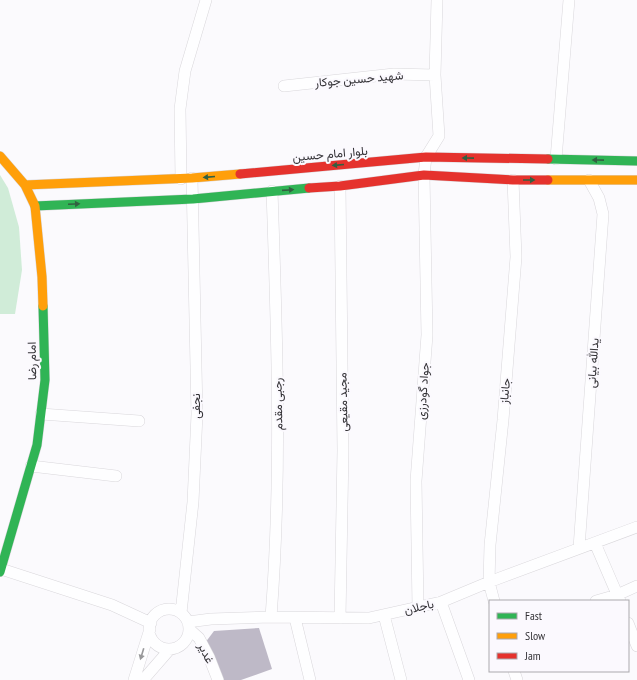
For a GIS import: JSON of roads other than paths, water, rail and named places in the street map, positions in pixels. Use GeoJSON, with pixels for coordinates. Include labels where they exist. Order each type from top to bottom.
{"type":"FeatureCollection","features":[{"type":"Feature","properties":{"kind":"main road","name":"امام رضا"},"geometry":{"type":"LineString","coordinates":[[0,156],[25,184],[35,206],[42,277],[45,372],[37,444],[0,570]]}},
{"type":"Feature","properties":{"kind":"main road","name":"بلوار امام حسین"},"geometry":{"type":"LineString","coordinates":[[25,184],[186,178],[426,157],[637,161]]}},
{"type":"Feature","properties":{"kind":"main road"},"geometry":{"type":"LineString","coordinates":[[35,206],[193,199],[340,186],[424,176],[513,180],[637,180]]}},
{"type":"Feature","properties":{"kind":"street","name":"نجفی"},"geometry":{"type":"LineString","coordinates":[[181,613],[192,502],[197,414],[193,199],[186,178],[180,109],[185,71],[206,0]]}},
{"type":"Feature","properties":{"kind":"street"},"geometry":{"type":"LineString","coordinates":[[426,157],[439,136],[435,75],[437,0]]}},
{"type":"Feature","properties":{"kind":"street"},"geometry":{"type":"LineString","coordinates":[[556,159],[569,0]]}},
{"type":"Feature","properties":{"kind":"street","name":"شهید حسین جوکار"},"geometry":{"type":"LineString","coordinates":[[284,86],[394,74],[435,75]]}},
{"type":"Feature","properties":{"kind":"street","name":"جواد گودرزی"},"geometry":{"type":"LineString","coordinates":[[418,607],[416,481],[427,335],[424,176],[426,157]]}},
{"type":"Feature","properties":{"kind":"street","name":"جانباز"},"geometry":{"type":"LineString","coordinates":[[494,600],[489,582],[490,545],[503,420],[516,257],[513,180]]}},
{"type":"Feature","properties":{"kind":"street","name":"یدالله بیانی"},"geometry":{"type":"LineString","coordinates":[[579,548],[604,214],[599,198],[588,180]]}},
{"type":"Feature","properties":{"kind":"street","name":"مجید مقیعی"},"geometry":{"type":"LineString","coordinates":[[340,186],[343,450],[340,618]]}},
{"type":"Feature","properties":{"kind":"street","name":"رجبی مقدم"},"geometry":{"type":"LineString","coordinates":[[271,617],[274,587],[278,466],[277,341],[272,191]]}},
{"type":"Feature","properties":{"kind":"street"},"geometry":{"type":"LineString","coordinates":[[41,414],[139,421]]}},
{"type":"Feature","properties":{"kind":"street"},"geometry":{"type":"LineString","coordinates":[[31,466],[116,476]]}},
{"type":"Feature","properties":{"kind":"street"},"geometry":{"type":"LineString","coordinates":[[637,518],[637,527]]}},
{"type":"Feature","properties":{"kind":"street","name":"باجلان"},"geometry":{"type":"LineString","coordinates":[[189,626],[211,619],[271,617],[369,618],[384,615],[441,602],[489,582],[637,527]]}},
{"type":"Feature","properties":{"kind":"street"},"geometry":{"type":"LineString","coordinates":[[595,542],[618,598]]}},
{"type":"Feature","properties":{"kind":"street"},"geometry":{"type":"LineString","coordinates":[[0,570],[112,605],[150,626]]}},
{"type":"Feature","properties":{"kind":"street"},"geometry":{"type":"LineString","coordinates":[[603,600],[618,598],[637,586]]}},
{"type":"Feature","properties":{"kind":"street"},"geometry":{"type":"LineString","coordinates":[[441,602],[469,680]]}},
{"type":"Feature","properties":{"kind":"street"},"geometry":{"type":"LineString","coordinates":[[134,680],[150,626],[153,617],[163,610],[169,609],[181,613],[186,617],[189,626],[188,635],[186,640],[176,648],[164,648],[158,645],[154,640],[151,635],[150,626]]}},
{"type":"Feature","properties":{"kind":"street"},"geometry":{"type":"LineString","coordinates":[[384,615],[401,680]]}},
{"type":"Feature","properties":{"kind":"street"},"geometry":{"type":"LineString","coordinates":[[295,618],[310,680]]}},
{"type":"Feature","properties":{"kind":"street","name":"غدیر"},"geometry":{"type":"LineString","coordinates":[[189,626],[199,638],[209,657],[218,680]]}},
{"type":"Feature","properties":{"kind":"street"},"geometry":{"type":"LineString","coordinates":[[629,626],[637,646]]}},
{"type":"Feature","properties":{"kind":"street"},"geometry":{"type":"LineString","coordinates":[[143,680],[170,649]]}}]}
